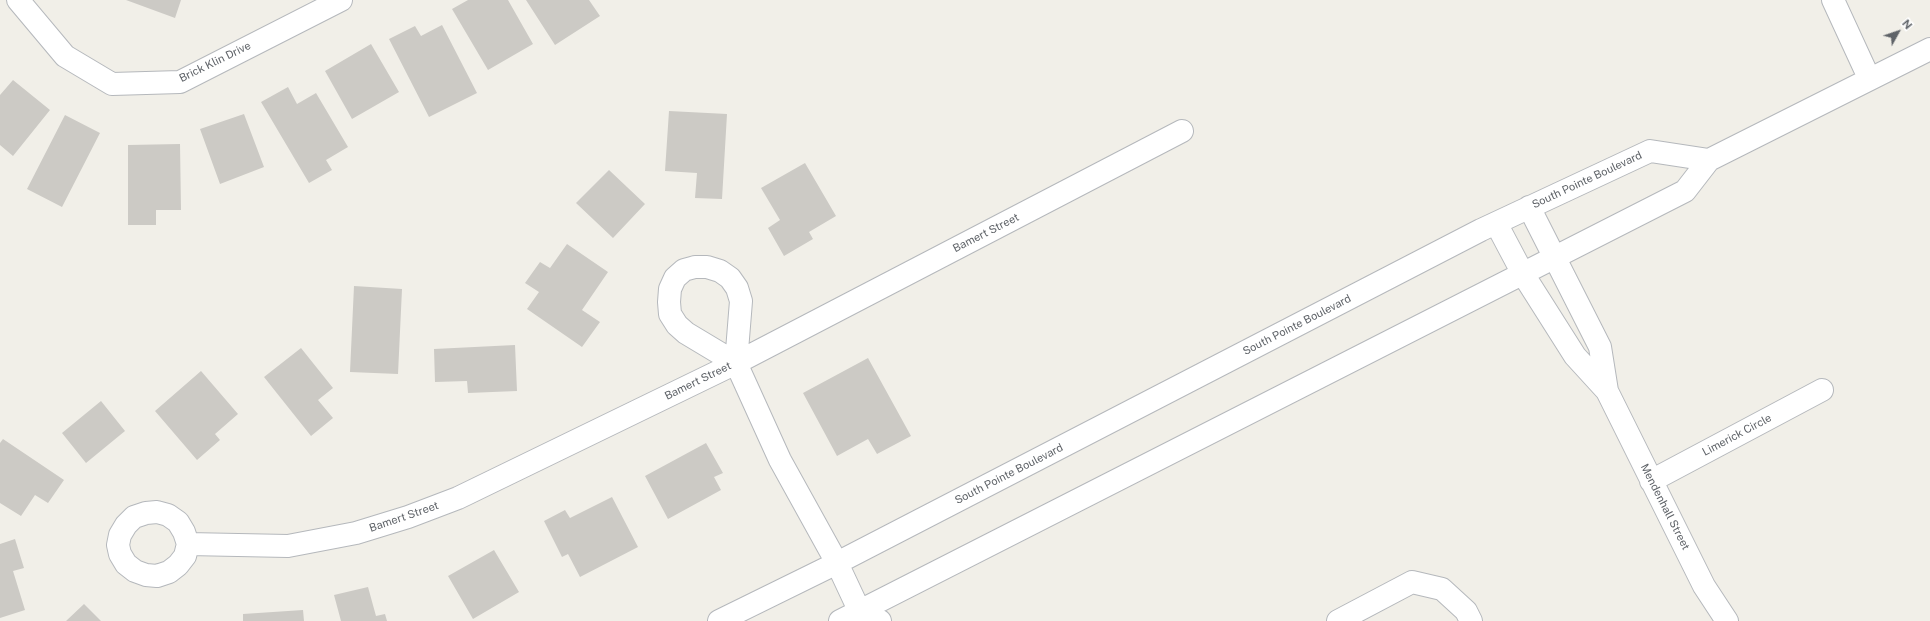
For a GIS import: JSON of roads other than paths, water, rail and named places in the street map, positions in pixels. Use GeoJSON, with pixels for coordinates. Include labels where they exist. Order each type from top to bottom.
{"type":"FeatureCollection","features":[{"type":"Feature","properties":{"kind":"street","name":"Brick Klin Drive"},"geometry":{"type":"LineString","coordinates":[[18,0],[65,56],[112,84],[180,82],[341,0]]}},
{"type":"Feature","properties":{"kind":"street"},"geometry":{"type":"LineString","coordinates":[[1833,0],[1869,78]]}},
{"type":"Feature","properties":{"kind":"street"},"geometry":{"type":"LineString","coordinates":[[840,621],[858,616],[1685,191],[1709,160],[1869,78],[1930,49]]}},
{"type":"Feature","properties":{"kind":"street","name":"Bamert Street"},"geometry":{"type":"LineString","coordinates":[[188,544],[288,546],[356,533],[408,517],[458,498],[736,363],[1182,131]]}},
{"type":"Feature","properties":{"kind":"street","name":"South Pointe Boulevard"},"geometry":{"type":"LineString","coordinates":[[719,621],[837,563],[1529,207],[1650,151],[1709,160]]}},
{"type":"Feature","properties":{"kind":"street","name":"Mendenhall Street"},"geometry":{"type":"LineString","coordinates":[[1529,207],[1554,259],[1600,347],[1607,391]]}},
{"type":"Feature","properties":{"kind":"street","name":"Mendenhall Street"},"geometry":{"type":"LineString","coordinates":[[1496,223],[1523,274],[1575,356],[1607,391],[1704,586],[1727,621]]}},
{"type":"Feature","properties":{"kind":"street"},"geometry":{"type":"LineString","coordinates":[[736,363],[780,460],[837,563],[858,616]]}},
{"type":"Feature","properties":{"kind":"street","name":"Limerick Circle"},"geometry":{"type":"LineString","coordinates":[[1651,480],[1822,390]]}},
{"type":"Feature","properties":{"kind":"street"},"geometry":{"type":"LineString","coordinates":[[1338,621],[1412,582],[1442,589],[1466,611],[1471,621]]}},
{"type":"Feature","properties":{"kind":"street"},"geometry":{"type":"LineString","coordinates":[[858,616],[880,621]]}}]}
